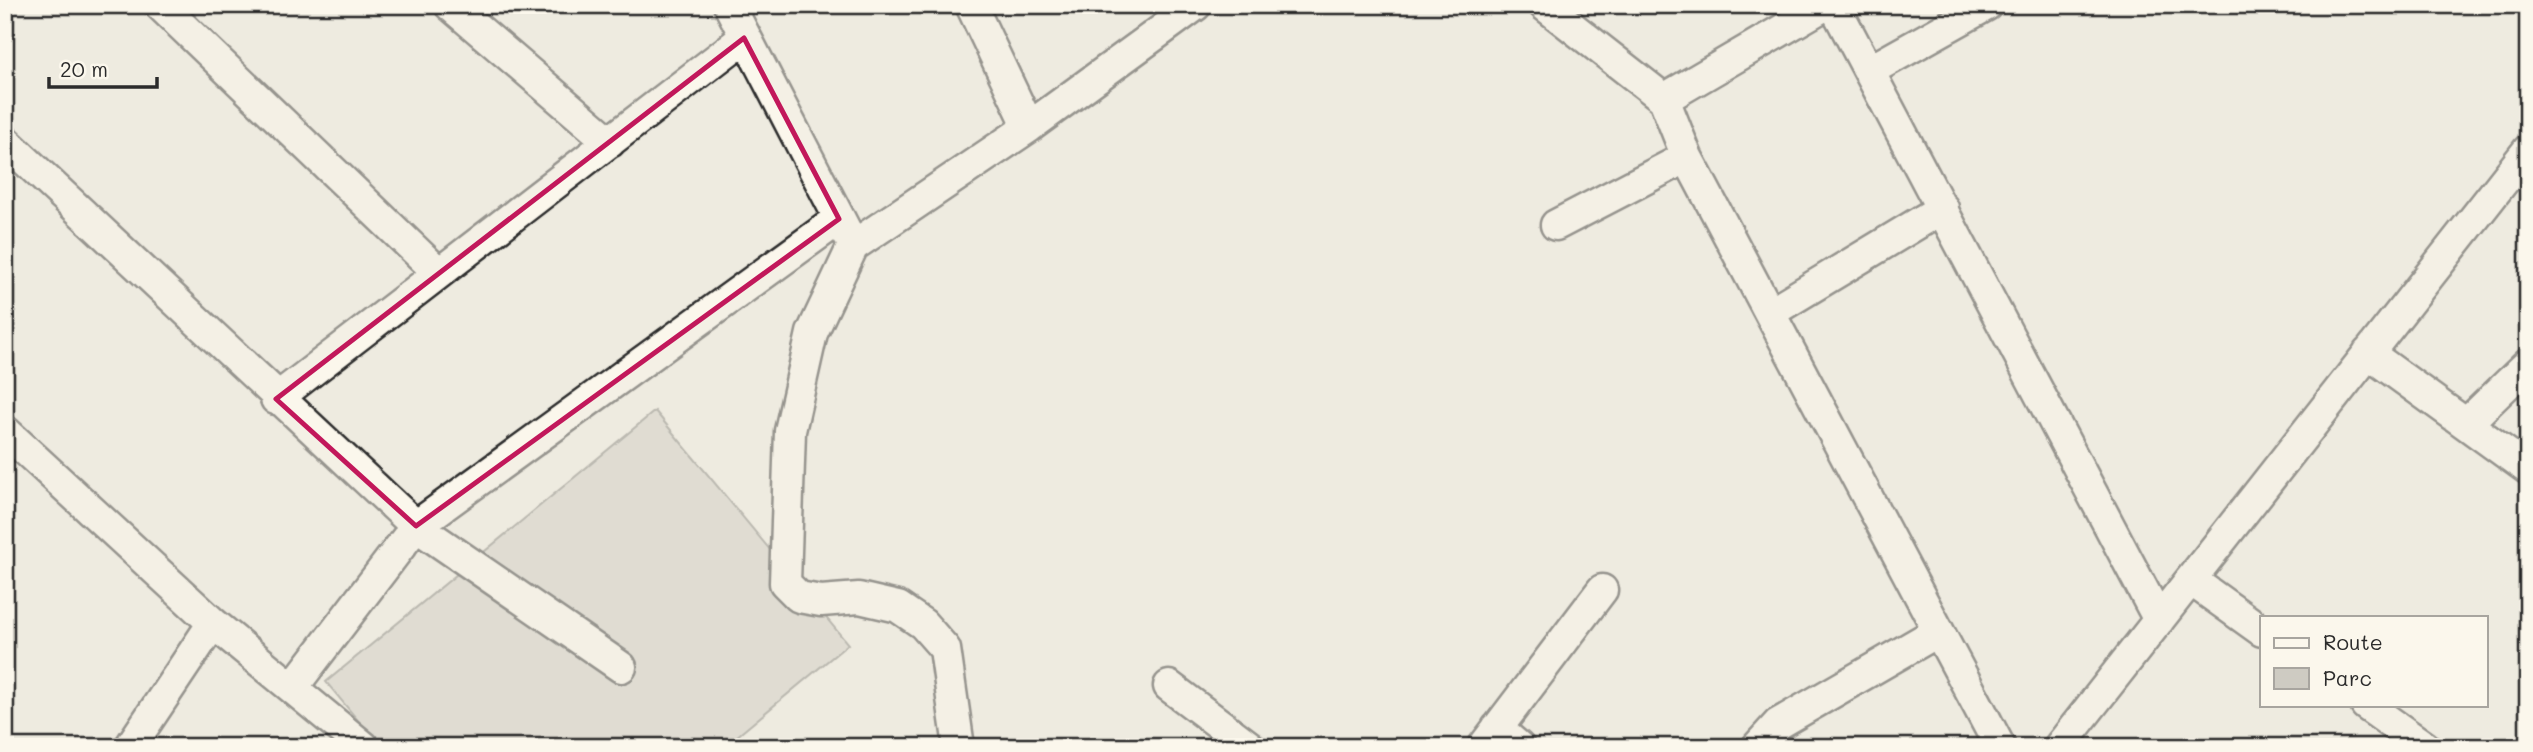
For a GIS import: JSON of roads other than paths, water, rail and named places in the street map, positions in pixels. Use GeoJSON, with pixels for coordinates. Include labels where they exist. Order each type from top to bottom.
{"type":"FeatureCollection","features":[{"type":"Feature","properties":{"kind":"street"},"geometry":{"type":"LineString","coordinates":[[160,5],[439,273]]}},
{"type":"Feature","properties":{"kind":"street"},"geometry":{"type":"LineString","coordinates":[[450,5],[610,142]]}},
{"type":"Feature","properties":{"kind":"street"},"geometry":{"type":"LineString","coordinates":[[729,5],[853,246]]}},
{"type":"Feature","properties":{"kind":"street"},"geometry":{"type":"LineString","coordinates":[[971,5],[1029,127]]}},
{"type":"Feature","properties":{"kind":"street"},"geometry":{"type":"LineString","coordinates":[[1664,99],[1825,5]]}},
{"type":"Feature","properties":{"kind":"street"},"geometry":{"type":"LineString","coordinates":[[1834,5],[2159,620]]}},
{"type":"Feature","properties":{"kind":"street"},"geometry":{"type":"LineString","coordinates":[[1869,71],[1987,5]]}},
{"type":"Feature","properties":{"kind":"street"},"geometry":{"type":"LineString","coordinates":[[1546,6],[1664,99],[1687,158],[2000,747]]}},
{"type":"Feature","properties":{"kind":"street"},"geometry":{"type":"LineString","coordinates":[[959,747],[945,649],[923,624],[898,607],[859,598],[821,601],[799,597],[785,583],[790,431],[812,333],[853,246],[1029,127],[1192,7]]}},
{"type":"Feature","properties":{"kind":"street"},"geometry":{"type":"LineString","coordinates":[[276,399],[744,38]]}},
{"type":"Feature","properties":{"kind":"street"},"geometry":{"type":"LineString","coordinates":[[5,141],[276,399],[416,526],[621,667]]}},
{"type":"Feature","properties":{"kind":"street"},"geometry":{"type":"LineString","coordinates":[[2059,747],[2528,150]]}},
{"type":"Feature","properties":{"kind":"street"},"geometry":{"type":"LineString","coordinates":[[1556,225],[1687,158]]}},
{"type":"Feature","properties":{"kind":"street"},"geometry":{"type":"LineString","coordinates":[[1771,312],[1943,208]]}},
{"type":"Feature","properties":{"kind":"street"},"geometry":{"type":"LineString","coordinates":[[293,687],[416,526],[839,219]]}},
{"type":"Feature","properties":{"kind":"street"},"geometry":{"type":"LineString","coordinates":[[2368,353],[2528,469]]}},
{"type":"Feature","properties":{"kind":"street"},"geometry":{"type":"LineString","coordinates":[[2466,424],[2528,364]]}},
{"type":"Feature","properties":{"kind":"street"},"geometry":{"type":"LineString","coordinates":[[5,431],[214,623],[363,747]]}},
{"type":"Feature","properties":{"kind":"street"},"geometry":{"type":"LineString","coordinates":[[2190,580],[2260,630]]}},
{"type":"Feature","properties":{"kind":"street"},"geometry":{"type":"LineString","coordinates":[[1500,741],[1602,590]]}},
{"type":"Feature","properties":{"kind":"street"},"geometry":{"type":"LineString","coordinates":[[130,747],[214,623]]}},
{"type":"Feature","properties":{"kind":"street"},"geometry":{"type":"LineString","coordinates":[[1757,747],[1778,724],[1937,632]]}},
{"type":"Feature","properties":{"kind":"street"},"geometry":{"type":"LineString","coordinates":[[1169,686],[1250,747]]}},
{"type":"Feature","properties":{"kind":"street"},"geometry":{"type":"LineString","coordinates":[[2367,706],[2425,747]]}}]}
